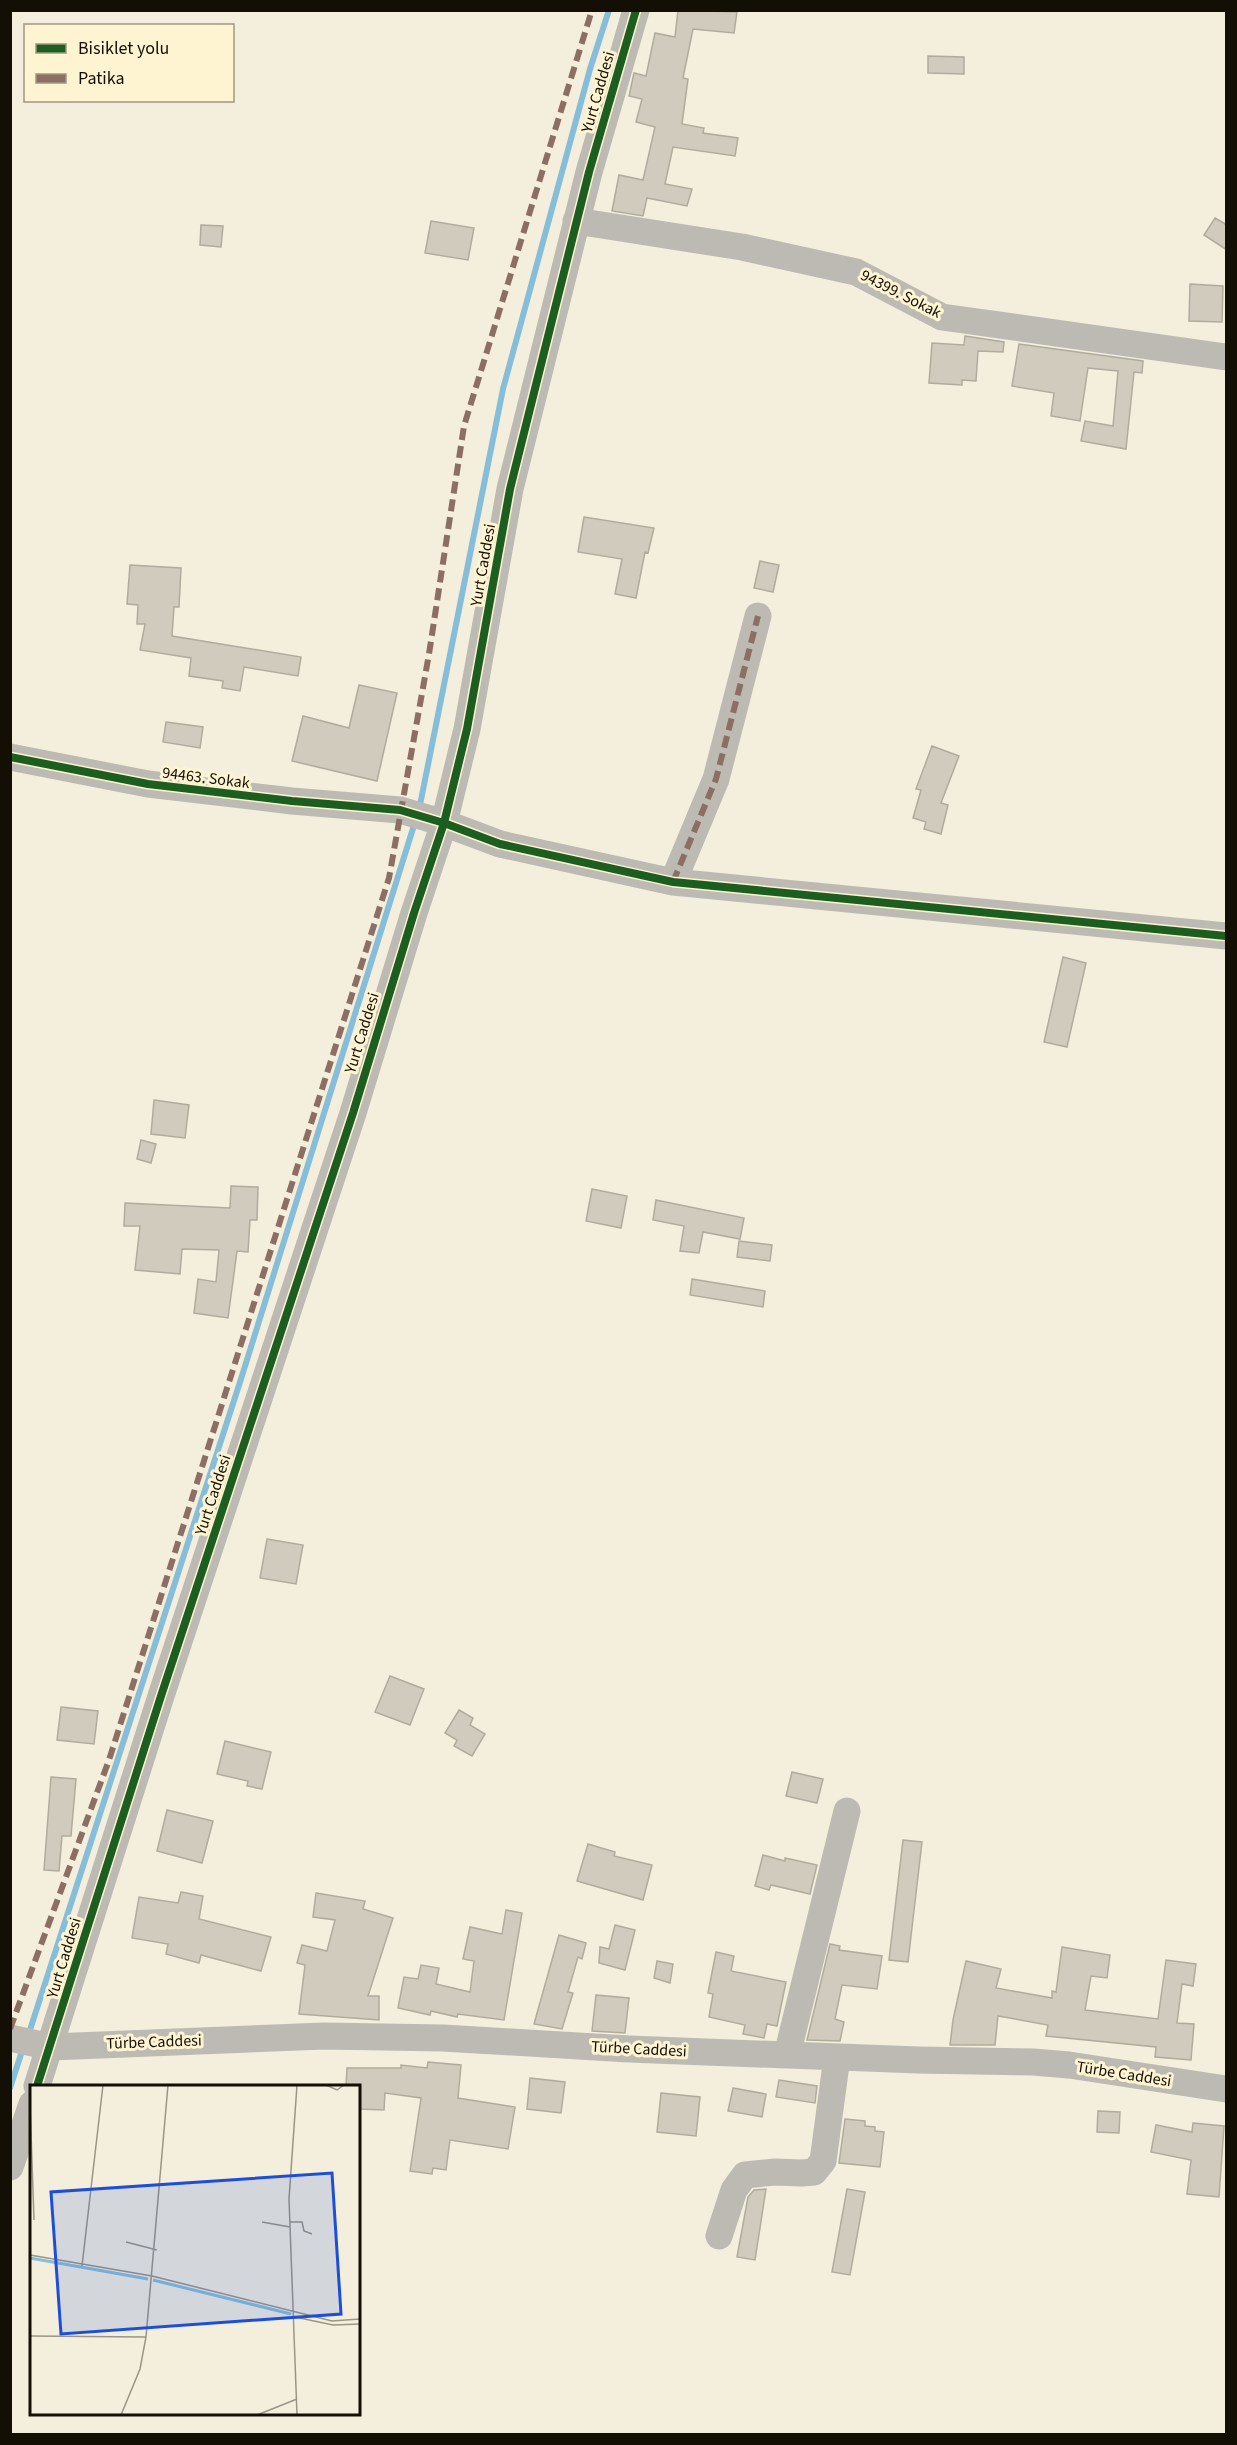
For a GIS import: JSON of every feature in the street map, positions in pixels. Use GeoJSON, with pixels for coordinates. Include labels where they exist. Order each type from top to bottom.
{"type":"FeatureCollection","features":[{"type":"Feature","properties":{"kind":"street","name":"Yurt Caddesi"},"geometry":{"type":"LineString","coordinates":[[37,2085],[444,823],[467,729],[510,489],[576,221],[636,10]]}},
{"type":"Feature","properties":{"kind":"street","name":"94399. Sokak"},"geometry":{"type":"LineString","coordinates":[[576,221],[742,247],[856,272],[942,317],[1227,357]]}},
{"type":"Feature","properties":{"kind":"street"},"geometry":{"type":"LineString","coordinates":[[673,882],[716,779],[758,616]]}},
{"type":"Feature","properties":{"kind":"street","name":"94463. Sokak"},"geometry":{"type":"LineString","coordinates":[[10,757],[148,784],[281,800],[400,810],[444,823],[500,844],[673,882],[1227,936]]}},
{"type":"Feature","properties":{"kind":"street"},"geometry":{"type":"LineString","coordinates":[[787,2055],[847,1811]]}},
{"type":"Feature","properties":{"kind":"street","name":"Türbe Caddesi"},"geometry":{"type":"LineString","coordinates":[[10,2038],[51,2047],[222,2039],[392,2037],[837,2057],[1033,2062],[1069,2065],[1227,2089]]}},
{"type":"Feature","properties":{"kind":"street"},"geometry":{"type":"LineString","coordinates":[[719,2236],[734,2190],[745,2175],[814,2172],[823,2161],[837,2057]]}},
{"type":"Feature","properties":{"kind":"street"},"geometry":{"type":"LineString","coordinates":[[10,2167],[30,2110]]}},
{"type":"Feature","properties":{"kind":"building"},"geometry":{"type":"Polygon","coordinates":[[[678,10],[737,12],[734,33],[693,29],[683,78],[688,79],[682,124],[704,128],[703,133],[738,138],[735,156],[673,147],[665,184],[692,189],[687,206],[647,198],[643,216],[612,211],[619,175],[643,180],[655,127],[636,122],[642,99],[629,96],[634,73],[646,76],[655,33],[675,37],[678,10]]]}},
{"type":"Feature","properties":{"kind":"building"},"geometry":{"type":"Polygon","coordinates":[[[928,56],[964,57],[964,74],[928,73],[928,56]]]}},
{"type":"Feature","properties":{"kind":"building"},"geometry":{"type":"Polygon","coordinates":[[[1215,218],[1227,225],[1227,250],[1204,235],[1215,218]]]}},
{"type":"Feature","properties":{"kind":"building"},"geometry":{"type":"Polygon","coordinates":[[[431,221],[474,228],[468,260],[425,253],[431,221]]]}},
{"type":"Feature","properties":{"kind":"building"},"geometry":{"type":"Polygon","coordinates":[[[201,225],[223,226],[221,247],[200,245],[201,225]]]}},
{"type":"Feature","properties":{"kind":"building"},"geometry":{"type":"Polygon","coordinates":[[[1190,284],[1223,286],[1222,322],[1189,321],[1190,284]]]}},
{"type":"Feature","properties":{"kind":"building"},"geometry":{"type":"Polygon","coordinates":[[[965,336],[1004,342],[1003,352],[978,351],[976,381],[962,380],[962,385],[929,383],[932,343],[964,345],[965,336]]]}},
{"type":"Feature","properties":{"kind":"building"},"geometry":{"type":"Polygon","coordinates":[[[1019,344],[1143,361],[1142,373],[1134,372],[1126,449],[1081,441],[1085,421],[1113,426],[1118,371],[1088,368],[1080,421],[1051,416],[1054,393],[1012,386],[1019,344]]]}},
{"type":"Feature","properties":{"kind":"building"},"geometry":{"type":"Polygon","coordinates":[[[584,517],[654,528],[648,553],[645,552],[636,598],[615,594],[622,559],[578,552],[584,517]]]}},
{"type":"Feature","properties":{"kind":"building"},"geometry":{"type":"Polygon","coordinates":[[[760,561],[779,565],[773,592],[754,588],[760,561]]]}},
{"type":"Feature","properties":{"kind":"building"},"geometry":{"type":"Polygon","coordinates":[[[130,565],[181,568],[179,607],[174,607],[172,636],[301,657],[298,676],[244,667],[240,691],[222,688],[223,681],[189,676],[191,658],[140,650],[145,624],[137,624],[138,605],[127,604],[130,565]]]}},
{"type":"Feature","properties":{"kind":"building"},"geometry":{"type":"Polygon","coordinates":[[[359,685],[397,693],[377,781],[292,761],[303,716],[349,728],[359,685]]]}},
{"type":"Feature","properties":{"kind":"building"},"geometry":{"type":"Polygon","coordinates":[[[166,722],[203,727],[200,748],[163,742],[166,722]]]}},
{"type":"Feature","properties":{"kind":"building"},"geometry":{"type":"Polygon","coordinates":[[[932,746],[959,756],[941,803],[948,805],[941,834],[924,829],[926,822],[913,818],[921,790],[916,789],[932,746]]]}},
{"type":"Feature","properties":{"kind":"building"},"geometry":{"type":"Polygon","coordinates":[[[1063,957],[1086,963],[1067,1047],[1044,1042],[1063,957]]]}},
{"type":"Feature","properties":{"kind":"building"},"geometry":{"type":"Polygon","coordinates":[[[154,1100],[189,1105],[185,1138],[151,1134],[154,1100]]]}},
{"type":"Feature","properties":{"kind":"building"},"geometry":{"type":"Polygon","coordinates":[[[141,1140],[156,1144],[151,1163],[137,1159],[141,1140]]]}},
{"type":"Feature","properties":{"kind":"building"},"geometry":{"type":"Polygon","coordinates":[[[231,1186],[258,1187],[257,1220],[250,1220],[248,1252],[237,1251],[228,1318],[194,1313],[198,1279],[216,1282],[219,1250],[182,1249],[180,1274],[135,1270],[140,1226],[124,1226],[125,1203],[230,1208],[231,1186]]]}},
{"type":"Feature","properties":{"kind":"building"},"geometry":{"type":"Polygon","coordinates":[[[592,1189],[627,1196],[621,1228],[586,1221],[592,1189]]]}},
{"type":"Feature","properties":{"kind":"building"},"geometry":{"type":"Polygon","coordinates":[[[656,1200],[744,1218],[740,1239],[703,1232],[699,1253],[680,1251],[684,1226],[653,1220],[656,1200]]]}},
{"type":"Feature","properties":{"kind":"building"},"geometry":{"type":"Polygon","coordinates":[[[739,1241],[772,1245],[770,1261],[737,1257],[739,1241]]]}},
{"type":"Feature","properties":{"kind":"building"},"geometry":{"type":"Polygon","coordinates":[[[692,1279],[765,1291],[763,1307],[690,1295],[692,1279]]]}},
{"type":"Feature","properties":{"kind":"building"},"geometry":{"type":"Polygon","coordinates":[[[267,1539],[303,1545],[296,1584],[260,1578],[267,1539]]]}},
{"type":"Feature","properties":{"kind":"building"},"geometry":{"type":"Polygon","coordinates":[[[390,1676],[424,1689],[410,1725],[375,1712],[390,1676]]]}},
{"type":"Feature","properties":{"kind":"building"},"geometry":{"type":"Polygon","coordinates":[[[61,1707],[98,1711],[94,1744],[57,1740],[61,1707]]]}},
{"type":"Feature","properties":{"kind":"building"},"geometry":{"type":"Polygon","coordinates":[[[459,1710],[473,1718],[470,1725],[485,1734],[472,1756],[454,1746],[457,1740],[445,1733],[459,1710]]]}},
{"type":"Feature","properties":{"kind":"building"},"geometry":{"type":"Polygon","coordinates":[[[225,1741],[271,1752],[262,1789],[247,1786],[248,1781],[217,1774],[225,1741]]]}},
{"type":"Feature","properties":{"kind":"building"},"geometry":{"type":"Polygon","coordinates":[[[792,1772],[823,1779],[817,1803],[786,1796],[792,1772]]]}},
{"type":"Feature","properties":{"kind":"building"},"geometry":{"type":"Polygon","coordinates":[[[51,1777],[76,1779],[71,1836],[62,1836],[59,1871],[44,1870],[51,1777]]]}},
{"type":"Feature","properties":{"kind":"building"},"geometry":{"type":"Polygon","coordinates":[[[167,1810],[213,1821],[202,1863],[157,1851],[167,1810]]]}},
{"type":"Feature","properties":{"kind":"building"},"geometry":{"type":"Polygon","coordinates":[[[903,1840],[922,1842],[908,1962],[889,1960],[903,1840]]]}},
{"type":"Feature","properties":{"kind":"building"},"geometry":{"type":"Polygon","coordinates":[[[588,1844],[615,1852],[614,1856],[652,1865],[643,1900],[577,1881],[588,1844]]]}},
{"type":"Feature","properties":{"kind":"building"},"geometry":{"type":"Polygon","coordinates":[[[763,1855],[785,1861],[785,1858],[817,1865],[810,1894],[771,1885],[769,1890],[755,1886],[763,1855]]]}},
{"type":"Feature","properties":{"kind":"building"},"geometry":{"type":"Polygon","coordinates":[[[181,1892],[203,1896],[199,1919],[271,1937],[261,1971],[201,1955],[199,1963],[166,1954],[168,1944],[132,1938],[139,1897],[178,1903],[181,1892]]]}},
{"type":"Feature","properties":{"kind":"building"},"geometry":{"type":"Polygon","coordinates":[[[316,1893],[365,1901],[363,1909],[393,1918],[368,1996],[379,1996],[379,2020],[299,2014],[305,1965],[297,1963],[302,1945],[327,1951],[335,1920],[313,1917],[316,1893]]]}},
{"type":"Feature","properties":{"kind":"building"},"geometry":{"type":"Polygon","coordinates":[[[506,1910],[522,1913],[504,2020],[458,2014],[457,2017],[431,2011],[430,2015],[398,2008],[404,1977],[418,1979],[421,1965],[439,1968],[436,1984],[470,1992],[474,1961],[463,1959],[470,1927],[502,1934],[506,1910]]]}},
{"type":"Feature","properties":{"kind":"building"},"geometry":{"type":"Polygon","coordinates":[[[615,1925],[635,1930],[625,1970],[599,1963],[600,1947],[609,1949],[615,1925]]]}},
{"type":"Feature","properties":{"kind":"building"},"geometry":{"type":"Polygon","coordinates":[[[559,1935],[586,1943],[582,1959],[578,1957],[568,1992],[573,1993],[562,2029],[534,2024],[559,1935]]]}},
{"type":"Feature","properties":{"kind":"building"},"geometry":{"type":"Polygon","coordinates":[[[830,1944],[840,1946],[839,1950],[882,1956],[877,1989],[842,1985],[835,2019],[844,2022],[840,2041],[807,2040],[830,1944]]]}},
{"type":"Feature","properties":{"kind":"building"},"geometry":{"type":"Polygon","coordinates":[[[1062,1947],[1110,1955],[1107,1978],[1091,1976],[1085,2010],[1158,2019],[1166,1960],[1196,1964],[1193,1986],[1182,1984],[1177,2023],[1194,2024],[1191,2060],[1155,2057],[1156,2047],[1046,2036],[1048,2025],[998,2016],[995,2045],[950,2045],[966,1961],[1001,1969],[996,1988],[1052,1998],[1052,1991],[1056,1992],[1062,1947]]]}},
{"type":"Feature","properties":{"kind":"building"},"geometry":{"type":"Polygon","coordinates":[[[716,1952],[734,1956],[731,1971],[786,1982],[777,2026],[767,2024],[764,2038],[743,2034],[745,2025],[709,2017],[713,1994],[708,1993],[716,1952]]]}},
{"type":"Feature","properties":{"kind":"building"},"geometry":{"type":"Polygon","coordinates":[[[657,1961],[673,1964],[670,1983],[654,1978],[657,1961]]]}},
{"type":"Feature","properties":{"kind":"building"},"geometry":{"type":"Polygon","coordinates":[[[596,1995],[629,1998],[625,2033],[592,2031],[596,1995]]]}},
{"type":"Feature","properties":{"kind":"building"},"geometry":{"type":"Polygon","coordinates":[[[428,2062],[461,2065],[458,2098],[515,2107],[508,2149],[450,2140],[446,2170],[433,2168],[432,2174],[410,2171],[421,2098],[385,2093],[384,2110],[360,2109],[360,2085],[346,2085],[347,2068],[401,2068],[401,2065],[427,2068],[428,2062]]]}},
{"type":"Feature","properties":{"kind":"building"},"geometry":{"type":"Polygon","coordinates":[[[530,2078],[565,2082],[561,2113],[527,2109],[530,2078]]]}},
{"type":"Feature","properties":{"kind":"building"},"geometry":{"type":"Polygon","coordinates":[[[779,2080],[817,2086],[815,2103],[776,2097],[779,2080]]]}},
{"type":"Feature","properties":{"kind":"building"},"geometry":{"type":"Polygon","coordinates":[[[733,2088],[766,2094],[762,2117],[728,2111],[733,2088]]]}},
{"type":"Feature","properties":{"kind":"building"},"geometry":{"type":"Polygon","coordinates":[[[661,2093],[700,2097],[696,2136],[657,2132],[661,2093]]]}},
{"type":"Feature","properties":{"kind":"building"},"geometry":{"type":"Polygon","coordinates":[[[1098,2111],[1120,2112],[1119,2133],[1097,2132],[1098,2111]]]}},
{"type":"Feature","properties":{"kind":"building"},"geometry":{"type":"Polygon","coordinates":[[[845,2119],[865,2121],[865,2126],[875,2127],[875,2131],[884,2132],[880,2167],[839,2163],[845,2119]]]}},
{"type":"Feature","properties":{"kind":"building"},"geometry":{"type":"Polygon","coordinates":[[[1193,2123],[1224,2126],[1219,2197],[1187,2194],[1191,2160],[1151,2152],[1156,2125],[1192,2132],[1193,2123]]]}},
{"type":"Feature","properties":{"kind":"building"},"geometry":{"type":"Polygon","coordinates":[[[766,2189],[755,2260],[737,2257],[748,2197],[754,2190],[766,2189]]]}},
{"type":"Feature","properties":{"kind":"building"},"geometry":{"type":"Polygon","coordinates":[[[847,2189],[865,2192],[850,2275],[832,2272],[847,2189]]]}},
{"type":"Feature","properties":{"kind":"waterway"},"geometry":{"type":"LineString","coordinates":[[419,810],[503,389],[590,69],[609,10]]}},
{"type":"Feature","properties":{"kind":"waterway"},"geometry":{"type":"LineString","coordinates":[[28,2036],[241,1379],[415,822]]}},
{"type":"Feature","properties":{"kind":"waterway"},"geometry":{"type":"LineString","coordinates":[[10,2088],[23,2048]]}},
{"type":"Feature","properties":{"kind":"marked path"},"geometry":{"type":"LineString","coordinates":[[10,2029],[109,1760],[389,878],[429,654],[464,426],[592,10]]}},
{"type":"Feature","properties":{"kind":"marked path"},"geometry":{"type":"LineString","coordinates":[[673,882],[716,779],[758,616]]}},
{"type":"Feature","properties":{"kind":"cycle path"},"geometry":{"type":"LineString","coordinates":[[37,2085],[161,1696],[353,1113],[444,823],[467,729],[510,489],[589,172],[636,10]]}},
{"type":"Feature","properties":{"kind":"cycle path"},"geometry":{"type":"LineString","coordinates":[[10,757],[148,784],[292,801],[400,810],[444,823],[500,844],[673,882],[1226,936]]}}]}
